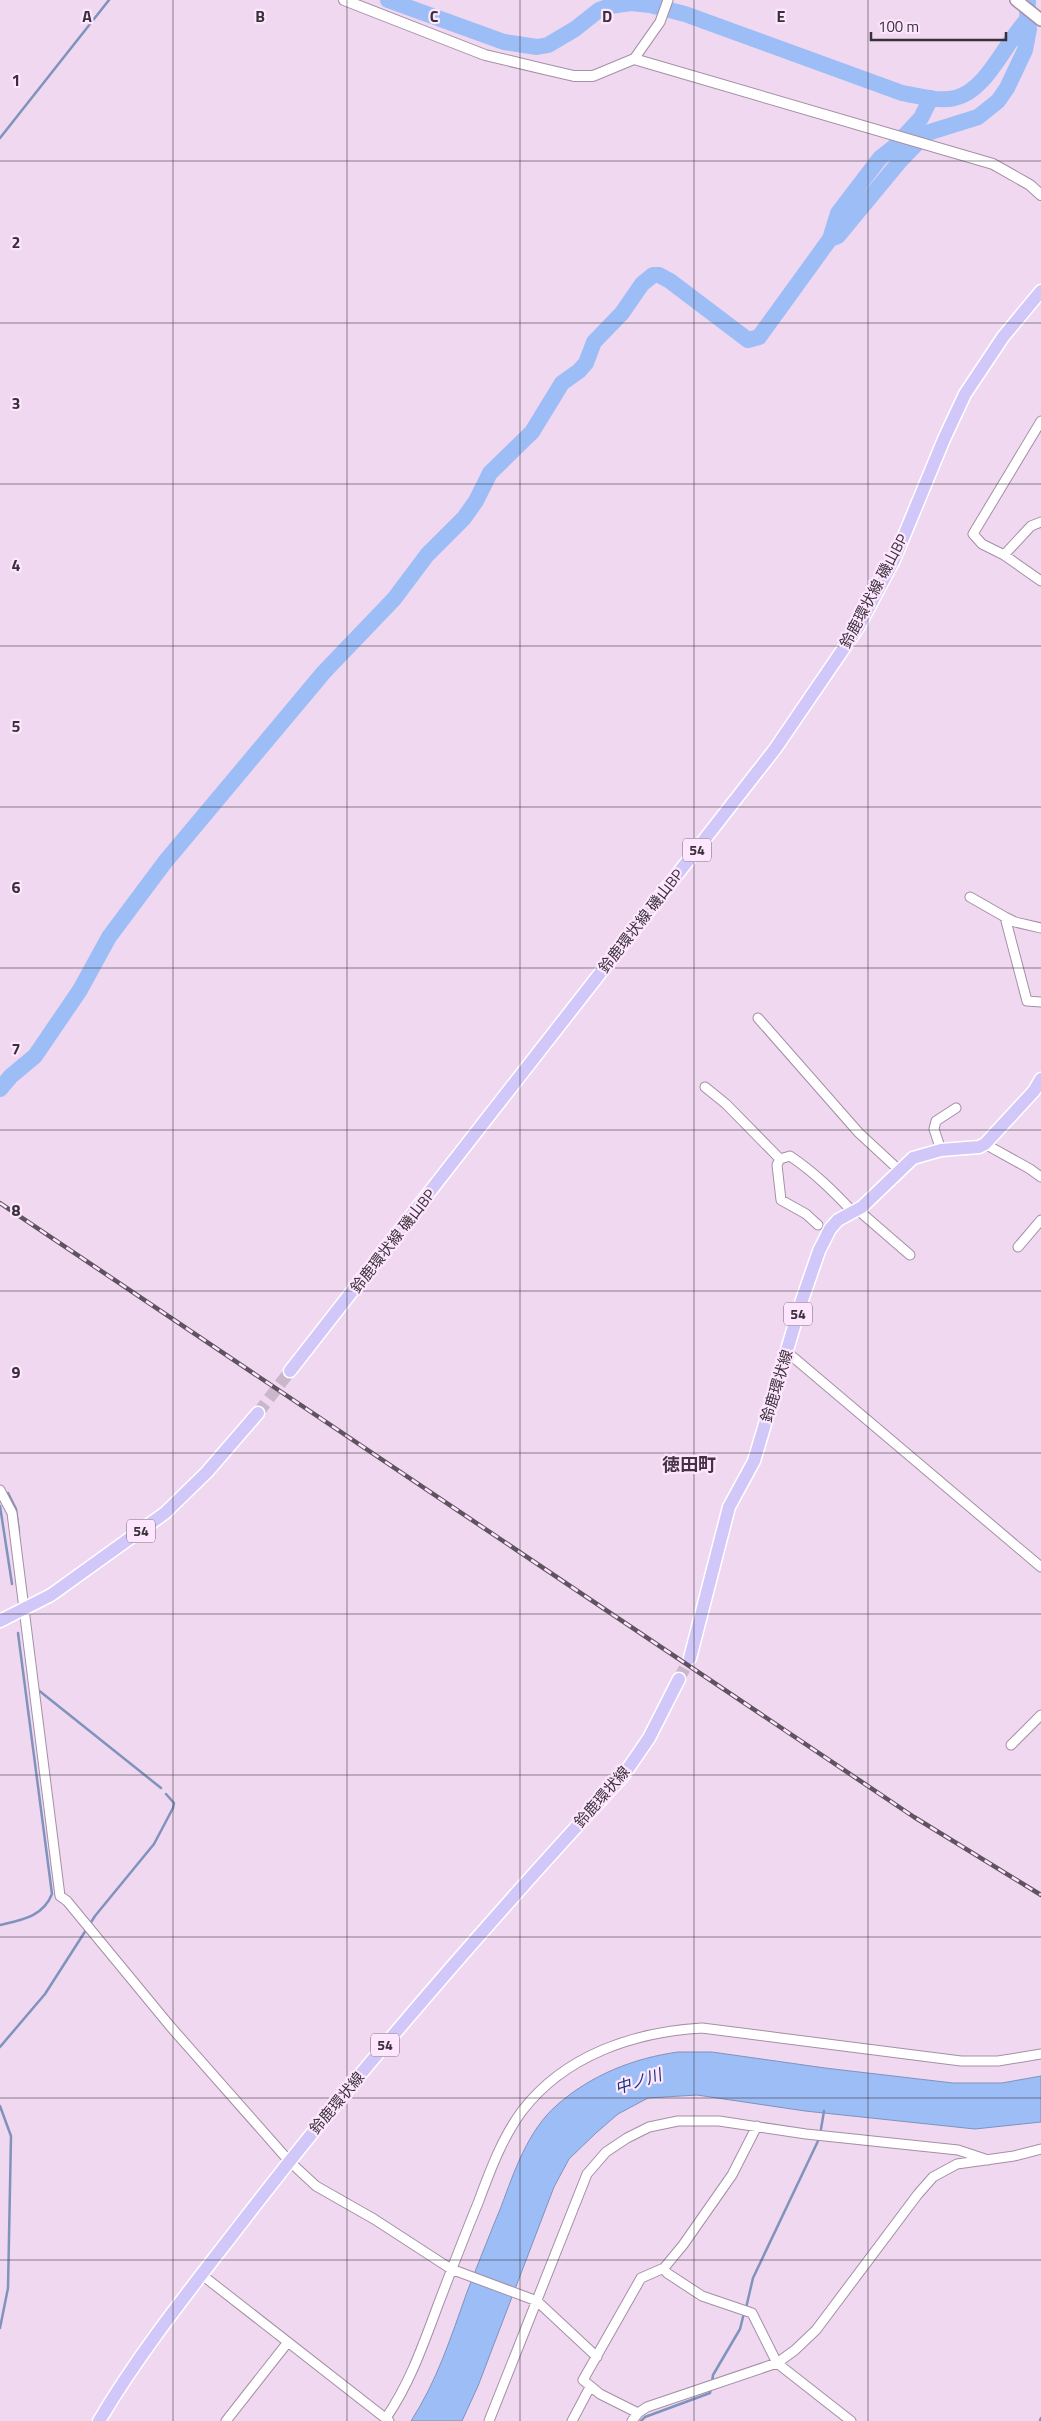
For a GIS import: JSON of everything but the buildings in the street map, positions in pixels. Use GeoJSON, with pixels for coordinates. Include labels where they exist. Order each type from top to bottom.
{"type":"FeatureCollection","features":[{"type":"Feature","properties":{"kind":"main road"},"geometry":{"type":"LineString","coordinates":[[1016,0],[1041,20]]}},
{"type":"Feature","properties":{"kind":"main road","name":"鈴鹿環状線 磯山BP"},"geometry":{"type":"LineString","coordinates":[[290,1371],[775,749],[859,626],[894,560],[944,439],[965,394],[1003,337],[1041,291]]}},
{"type":"Feature","properties":{"kind":"main road"},"geometry":{"type":"LineString","coordinates":[[985,1144],[1034,1090],[1041,1079]]}},
{"type":"Feature","properties":{"kind":"main road","name":"鈴鹿環状線"},"geometry":{"type":"LineString","coordinates":[[690,1658],[729,1507],[754,1461],[819,1251],[830,1229],[838,1220],[856,1211],[878,1193],[913,1158],[941,1150],[979,1147],[985,1144]]}},
{"type":"Feature","properties":{"kind":"main road","name":"54"},"geometry":{"type":"LineString","coordinates":[[0,1621],[51,1595],[165,1513],[207,1472],[258,1413]]}},
{"type":"Feature","properties":{"kind":"main road","name":"鈴鹿環状線"},"geometry":{"type":"LineString","coordinates":[[99,2421],[124,2378],[289,2161],[408,2018],[622,1776],[649,1738],[679,1679]]}},
{"type":"Feature","properties":{"kind":"street"},"geometry":{"type":"LineString","coordinates":[[344,0],[485,55],[556,72],[593,76],[634,60],[660,22],[668,0]]}},
{"type":"Feature","properties":{"kind":"street"},"geometry":{"type":"LineString","coordinates":[[634,60],[993,164],[1030,185],[1041,195]]}},
{"type":"Feature","properties":{"kind":"street"},"geometry":{"type":"LineString","coordinates":[[1041,421],[973,534],[982,544],[1004,555],[1041,581]]}},
{"type":"Feature","properties":{"kind":"street"},"geometry":{"type":"LineString","coordinates":[[1004,555],[1031,526],[1041,522]]}},
{"type":"Feature","properties":{"kind":"street"},"geometry":{"type":"LineString","coordinates":[[970,897],[1015,922],[1041,928]]}},
{"type":"Feature","properties":{"kind":"street"},"geometry":{"type":"LineString","coordinates":[[1005,917],[1027,1001],[1041,1002]]}},
{"type":"Feature","properties":{"kind":"street"},"geometry":{"type":"LineString","coordinates":[[758,1018],[859,1133],[899,1170]]}},
{"type":"Feature","properties":{"kind":"street"},"geometry":{"type":"LineString","coordinates":[[705,1087],[726,1104],[780,1159]]}},
{"type":"Feature","properties":{"kind":"street"},"geometry":{"type":"LineString","coordinates":[[941,1150],[934,1129],[936,1121],[956,1108]]}},
{"type":"Feature","properties":{"kind":"street"},"geometry":{"type":"LineString","coordinates":[[985,1144],[1041,1177]]}},
{"type":"Feature","properties":{"kind":"street"},"geometry":{"type":"LineString","coordinates":[[818,1226],[806,1214],[781,1200],[777,1165],[780,1159],[790,1156],[811,1171],[910,1255]]}},
{"type":"Feature","properties":{"kind":"street"},"geometry":{"type":"LineString","coordinates":[[1018,1247],[1041,1220]]}},
{"type":"Feature","properties":{"kind":"street"},"geometry":{"type":"LineString","coordinates":[[787,1352],[1041,1568]]}},
{"type":"Feature","properties":{"kind":"street"},"geometry":{"type":"LineString","coordinates":[[0,1490],[12,1513],[23,1609],[50,1803],[60,1896],[289,2161],[316,2186],[374,2219],[453,2270],[537,2301],[596,2357]]}},
{"type":"Feature","properties":{"kind":"street"},"geometry":{"type":"LineString","coordinates":[[1011,1745],[1041,1715]]}},
{"type":"Feature","properties":{"kind":"street"},"geometry":{"type":"LineString","coordinates":[[202,2275],[388,2419],[414,2370],[501,2147],[521,2112],[544,2088],[586,2056],[636,2037],[660,2032],[702,2028],[961,2061],[998,2061],[1041,2054]]}},
{"type":"Feature","properties":{"kind":"street"},"geometry":{"type":"LineString","coordinates":[[489,2421],[582,2185],[593,2165],[606,2152],[638,2132],[663,2123],[697,2120],[958,2150],[988,2160]]}},
{"type":"Feature","properties":{"kind":"street"},"geometry":{"type":"LineString","coordinates":[[757,2126],[732,2175],[664,2268],[642,2278],[583,2380],[590,2387],[635,2417],[655,2404],[777,2363],[795,2350],[816,2330],[933,2177],[957,2164],[1041,2150]]}},
{"type":"Feature","properties":{"kind":"street"},"geometry":{"type":"LineString","coordinates":[[664,2268],[667,2273],[702,2296],[754,2316],[777,2363],[851,2421]]}},
{"type":"Feature","properties":{"kind":"street"},"geometry":{"type":"LineString","coordinates":[[226,2421],[288,2342]]}},
{"type":"Feature","properties":{"kind":"street"},"geometry":{"type":"LineString","coordinates":[[572,2421],[590,2387]]}},
{"type":"Feature","properties":{"kind":"water","name":"中ノ川"},"geometry":{"type":"Polygon","coordinates":[[[678,2052],[712,2052],[953,2083],[1002,2083],[1041,2076],[1041,2122],[975,2129],[805,2111],[697,2095],[648,2098],[618,2114],[569,2159],[554,2187],[478,2386],[462,2421],[411,2421],[436,2374],[517,2166],[538,2127],[557,2105],[584,2085],[629,2063],[678,2052]]]}},
{"type":"Feature","properties":{"kind":"waterway"},"geometry":{"type":"LineString","coordinates":[[0,138],[109,0]]}},
{"type":"Feature","properties":{"kind":"waterway"},"geometry":{"type":"LineString","coordinates":[[388,0],[504,42],[537,47],[548,45],[575,29],[599,10],[610,6],[631,3],[650,5],[685,14],[902,93],[942,99],[955,98],[966,94],[976,86],[995,65],[1027,20]]}},
{"type":"Feature","properties":{"kind":"waterway"},"geometry":{"type":"LineString","coordinates":[[0,1089],[11,1076],[35,1056],[80,990],[109,937],[165,862],[324,672],[394,599],[427,555],[464,518],[476,501],[490,473],[532,432],[562,383],[579,371],[586,363],[594,342],[622,313],[642,284],[653,275],[659,275],[670,281],[748,340],[759,337],[830,239],[838,236],[900,161],[927,133],[978,117],[998,101],[1007,88],[1025,50],[1029,29],[1027,20],[1028,0]]}},
{"type":"Feature","properties":{"kind":"waterway"},"geometry":{"type":"LineString","coordinates":[[830,239],[838,213],[880,158],[894,147],[921,118],[931,98]]}},
{"type":"Feature","properties":{"kind":"waterway"},"geometry":{"type":"LineString","coordinates":[[8,1493],[16,1509],[19,1532]]}},
{"type":"Feature","properties":{"kind":"waterway"},"geometry":{"type":"LineString","coordinates":[[0,1506],[12,1584]]}},
{"type":"Feature","properties":{"kind":"waterway"},"geometry":{"type":"LineString","coordinates":[[0,1925],[37,1913],[48,1902],[52,1894],[18,1633]]}},
{"type":"Feature","properties":{"kind":"waterway"},"geometry":{"type":"LineString","coordinates":[[37,1689],[161,1788]]}},
{"type":"Feature","properties":{"kind":"waterway"},"geometry":{"type":"LineString","coordinates":[[0,2047],[45,1994],[95,1916],[154,1844],[173,1808],[174,1803],[166,1794]]}},
{"type":"Feature","properties":{"kind":"waterway"},"geometry":{"type":"LineString","coordinates":[[0,2106],[11,2136],[8,2288],[0,2328]]}},
{"type":"Feature","properties":{"kind":"waterway"},"geometry":{"type":"LineString","coordinates":[[821,2129],[824,2111]]}},
{"type":"Feature","properties":{"kind":"waterway"},"geometry":{"type":"LineString","coordinates":[[746,2308],[753,2278],[818,2141]]}},
{"type":"Feature","properties":{"kind":"waterway"},"geometry":{"type":"LineString","coordinates":[[712,2382],[713,2375],[740,2329],[744,2313]]}},
{"type":"Feature","properties":{"kind":"waterway"},"geometry":{"type":"LineString","coordinates":[[641,2421],[645,2417],[710,2393],[711,2387]]}},
{"type":"Feature","properties":{"kind":"tunnel"},"geometry":{"type":"LineString","coordinates":[[258,1413],[290,1371]]}},
{"type":"Feature","properties":{"kind":"tunnel"},"geometry":{"type":"LineString","coordinates":[[679,1679],[690,1658]]}},
{"type":"Feature","properties":{"kind":"railway"},"geometry":{"type":"LineString","coordinates":[[0,1203],[914,1817],[1041,1895]]}},
{"type":"Feature","properties":{"kind":"district","name":"徳田町"},"geometry":{"type":"Point","coordinates":[689,1465]}}]}
